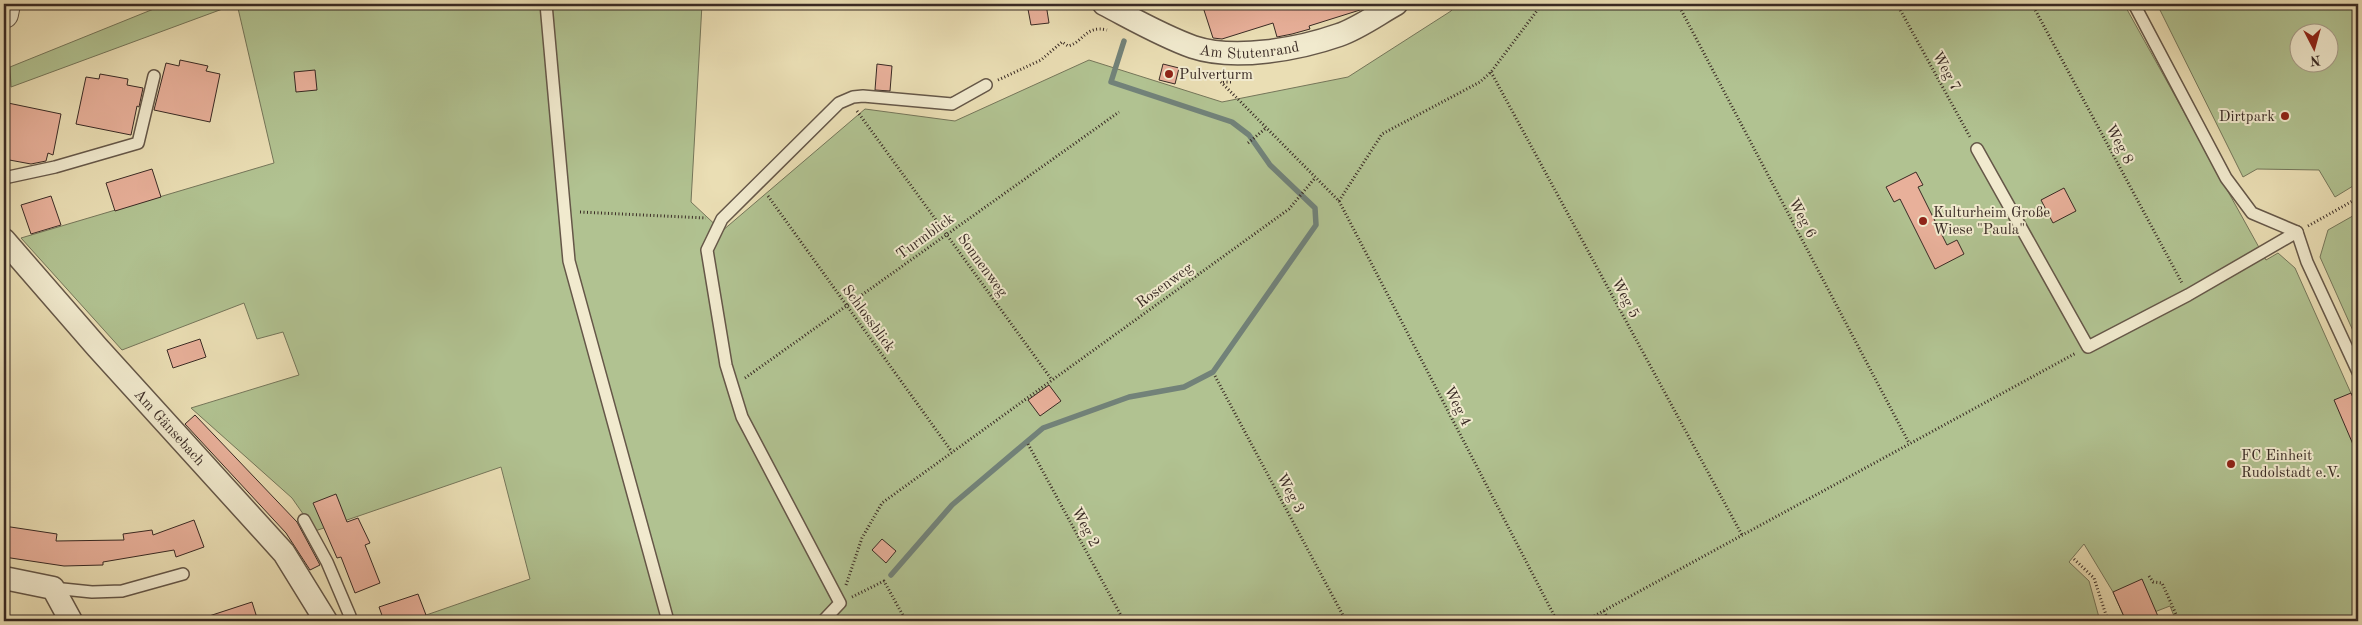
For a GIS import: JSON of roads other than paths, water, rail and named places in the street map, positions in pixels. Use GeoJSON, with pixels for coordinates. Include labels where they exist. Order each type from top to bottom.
{"type":"FeatureCollection","features":[{"type":"Feature","properties":{"kind":"street"},"geometry":{"type":"LineString","coordinates":[[4,14],[6,4]]}},
{"type":"Feature","properties":{"kind":"street","name":"Am Stutenrand"},"geometry":{"type":"LineString","coordinates":[[1116,13],[1195,47],[1224,53],[1278,50],[1341,35],[1396,4]]}},
{"type":"Feature","properties":{"kind":"street","name":"Am Gänsebach"},"geometry":{"type":"LineString","coordinates":[[4,240],[97,347],[284,553],[326,621]]}},
{"type":"Feature","properties":{"kind":"street"},"geometry":{"type":"LineString","coordinates":[[4,578],[53,588],[71,621]]}},
{"type":"Feature","properties":{"kind":"lane"},"geometry":{"type":"LineString","coordinates":[[546,4],[569,261],[668,621]]}},
{"type":"Feature","properties":{"kind":"lane"},"geometry":{"type":"LineString","coordinates":[[2134,4],[2226,178],[2252,213],[2297,232],[2307,262],[2358,372]]}},
{"type":"Feature","properties":{"kind":"lane"},"geometry":{"type":"LineString","coordinates":[[4,178],[138,143],[154,76]]}},
{"type":"Feature","properties":{"kind":"lane"},"geometry":{"type":"LineString","coordinates":[[824,621],[840,604],[742,418],[726,365],[707,250],[722,219],[839,103],[853,97],[863,96],[952,104],[986,85]]}},
{"type":"Feature","properties":{"kind":"lane"},"geometry":{"type":"LineString","coordinates":[[1977,149],[2088,347],[2188,295],[2297,232]]}},
{"type":"Feature","properties":{"kind":"lane"},"geometry":{"type":"LineString","coordinates":[[304,520],[327,562],[350,616],[350,621]]}},
{"type":"Feature","properties":{"kind":"lane"},"geometry":{"type":"LineString","coordinates":[[53,588],[92,592],[122,591],[183,574]]}},
{"type":"Feature","properties":{"kind":"waterway"},"geometry":{"type":"LineString","coordinates":[[891,575],[952,505],[1043,428],[1129,397],[1184,387],[1213,372],[1316,225],[1315,208],[1270,165],[1249,135],[1232,122],[1111,82],[1124,41]]}},
{"type":"Feature","properties":{"kind":"place","name":"Pulverturm"},"geometry":{"type":"Point","coordinates":[1169,74]}},
{"type":"Feature","properties":{"kind":"place","name":"Dirtpark"},"geometry":{"type":"Point","coordinates":[2285,116]}},
{"type":"Feature","properties":{"kind":"place","name":"Kulturheim Große Wiese \"Paula\""},"geometry":{"type":"Point","coordinates":[1923,221]}},
{"type":"Feature","properties":{"kind":"place","name":"FC Einheit Rudolstadt e.V."},"geometry":{"type":"Point","coordinates":[2231,464]}}]}
